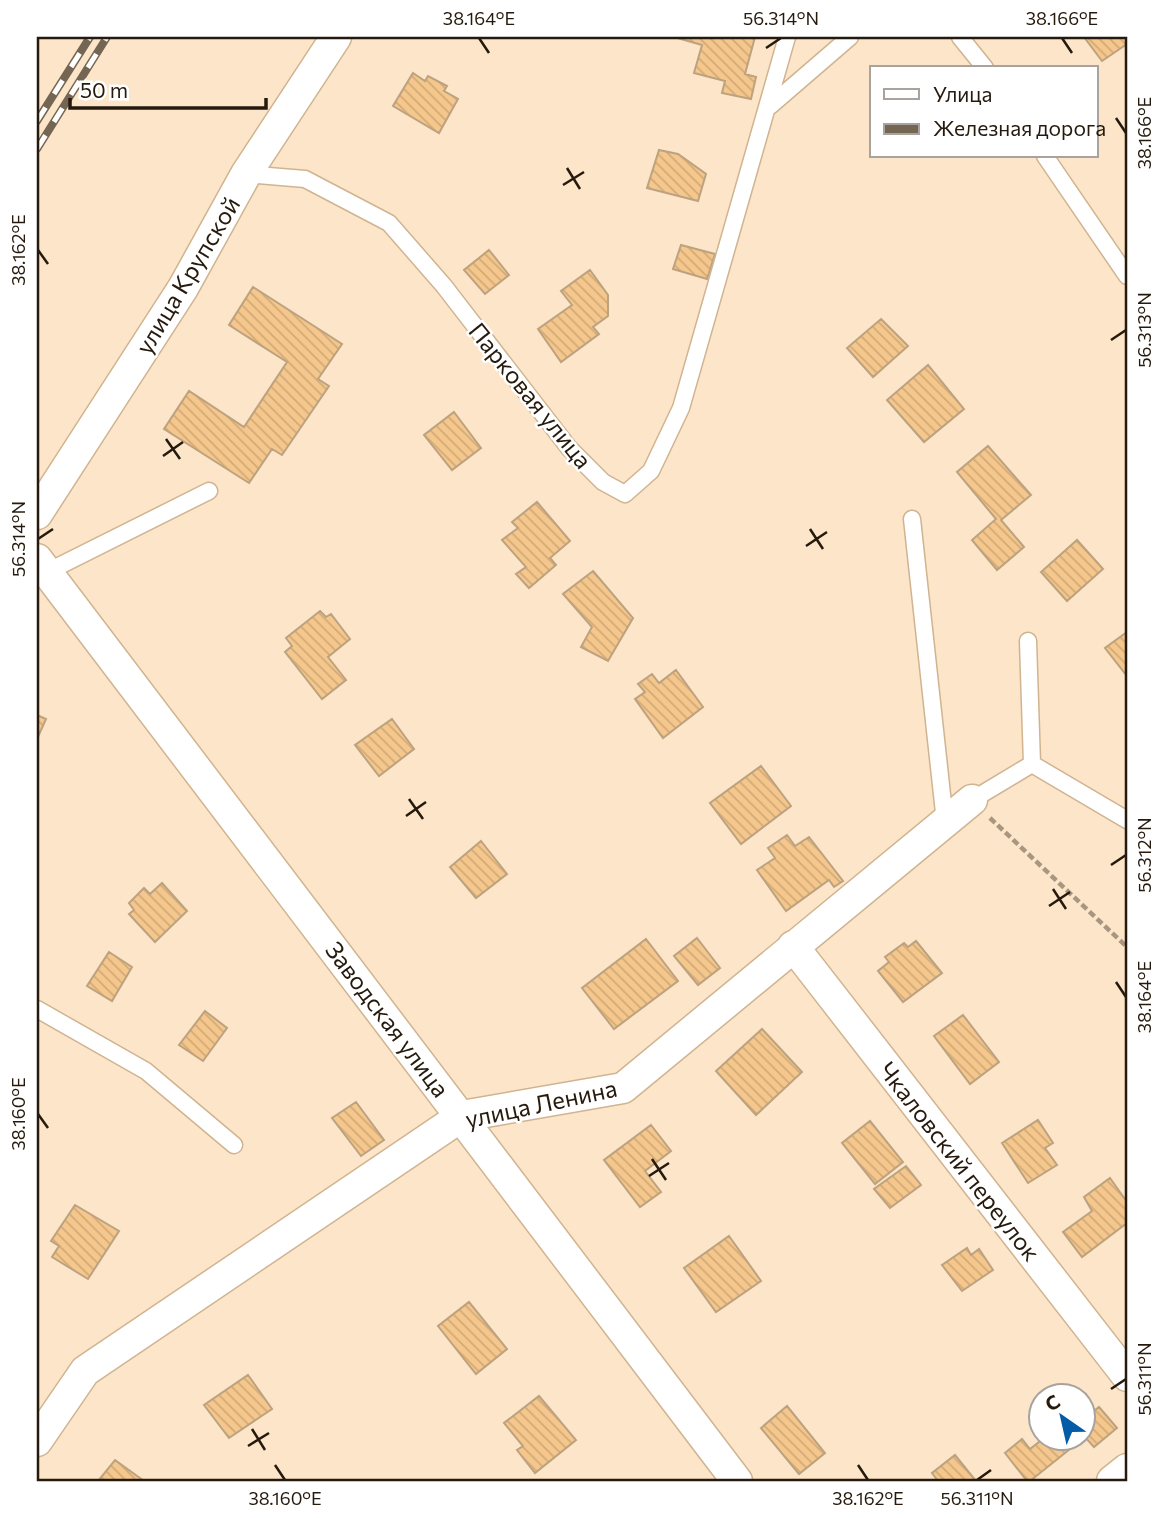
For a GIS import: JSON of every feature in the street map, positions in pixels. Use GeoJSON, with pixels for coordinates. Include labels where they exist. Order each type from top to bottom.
{"type":"FeatureCollection","features":[{"type":"Feature","properties":{"kind":"street","name":"улица Крупской"},"geometry":{"type":"LineString","coordinates":[[37,514],[183,288],[246,174],[336,37]]}},
{"type":"Feature","properties":{"kind":"street","name":"Заводская улица"},"geometry":{"type":"LineString","coordinates":[[42,565],[737,1481]]}},
{"type":"Feature","properties":{"kind":"street","name":"улица Ленина"},"geometry":{"type":"LineString","coordinates":[[37,1441],[85,1371],[462,1116],[623,1088],[972,800]]}},
{"type":"Feature","properties":{"kind":"street","name":"Чкаловский переулок"},"geometry":{"type":"LineString","coordinates":[[793,946],[1127,1376]]}},
{"type":"Feature","properties":{"kind":"street"},"geometry":{"type":"LineString","coordinates":[[1112,1481],[1127,1469]]}},
{"type":"Feature","properties":{"kind":"lane","name":"Парковая улица"},"geometry":{"type":"LineString","coordinates":[[246,174],[305,178],[389,223],[444,286],[569,448],[603,482],[625,494],[651,471],[681,408],[770,106],[787,37]]}},
{"type":"Feature","properties":{"kind":"lane"},"geometry":{"type":"LineString","coordinates":[[770,106],[850,37]]}},
{"type":"Feature","properties":{"kind":"lane"},"geometry":{"type":"LineString","coordinates":[[960,37],[983,66]]}},
{"type":"Feature","properties":{"kind":"lane"},"geometry":{"type":"LineString","coordinates":[[1046,158],[1127,276]]}},
{"type":"Feature","properties":{"kind":"lane"},"geometry":{"type":"LineString","coordinates":[[42,565],[209,491]]}},
{"type":"Feature","properties":{"kind":"lane"},"geometry":{"type":"LineString","coordinates":[[912,519],[945,822]]}},
{"type":"Feature","properties":{"kind":"lane"},"geometry":{"type":"LineString","coordinates":[[1028,641],[1032,764]]}},
{"type":"Feature","properties":{"kind":"lane"},"geometry":{"type":"LineString","coordinates":[[972,800],[1032,764]]}},
{"type":"Feature","properties":{"kind":"lane"},"geometry":{"type":"LineString","coordinates":[[1032,764],[1127,820]]}},
{"type":"Feature","properties":{"kind":"lane"},"geometry":{"type":"LineString","coordinates":[[37,1009],[146,1071],[234,1144]]}},
{"type":"Feature","properties":{"kind":"path"},"geometry":{"type":"LineString","coordinates":[[972,800],[1127,947]]}},
{"type":"Feature","properties":{"kind":"building"},"geometry":{"type":"Polygon","coordinates":[[[674,37],[755,37],[745,74],[756,77],[751,99],[722,93],[725,81],[694,73],[702,45],[674,37]]]}},
{"type":"Feature","properties":{"kind":"building"},"geometry":{"type":"Polygon","coordinates":[[[1084,37],[1127,37],[1127,44],[1102,61],[1084,37]]]}},
{"type":"Feature","properties":{"kind":"building"},"geometry":{"type":"Polygon","coordinates":[[[413,73],[425,81],[428,76],[447,86],[444,91],[458,99],[439,133],[393,106],[413,73]]]}},
{"type":"Feature","properties":{"kind":"building"},"geometry":{"type":"Polygon","coordinates":[[[659,150],[678,154],[706,174],[698,201],[647,188],[659,150]]]}},
{"type":"Feature","properties":{"kind":"building"},"geometry":{"type":"Polygon","coordinates":[[[681,245],[715,254],[707,279],[673,269],[681,245]]]}},
{"type":"Feature","properties":{"kind":"building"},"geometry":{"type":"Polygon","coordinates":[[[489,250],[509,275],[485,294],[464,270],[489,250]]]}},
{"type":"Feature","properties":{"kind":"building"},"geometry":{"type":"Polygon","coordinates":[[[590,270],[608,295],[608,316],[593,327],[599,334],[561,362],[538,329],[572,305],[561,291],[590,270]]]}},
{"type":"Feature","properties":{"kind":"building"},"geometry":{"type":"Polygon","coordinates":[[[253,287],[342,344],[318,379],[329,386],[282,455],[272,449],[249,483],[164,429],[189,391],[244,427],[287,362],[229,325],[253,287]]]}},
{"type":"Feature","properties":{"kind":"building"},"geometry":{"type":"Polygon","coordinates":[[[881,319],[908,346],[873,377],[847,348],[881,319]]]}},
{"type":"Feature","properties":{"kind":"building"},"geometry":{"type":"Polygon","coordinates":[[[928,365],[964,409],[924,442],[887,400],[928,365]]]}},
{"type":"Feature","properties":{"kind":"building"},"geometry":{"type":"Polygon","coordinates":[[[454,412],[481,448],[452,470],[424,435],[454,412]]]}},
{"type":"Feature","properties":{"kind":"building"},"geometry":{"type":"Polygon","coordinates":[[[988,446],[1031,495],[1001,520],[1024,547],[997,570],[972,540],[996,519],[957,472],[988,446]]]}},
{"type":"Feature","properties":{"kind":"building"},"geometry":{"type":"Polygon","coordinates":[[[537,502],[570,541],[550,558],[556,565],[529,588],[516,574],[526,567],[502,540],[518,528],[512,522],[537,502]]]}},
{"type":"Feature","properties":{"kind":"building"},"geometry":{"type":"Polygon","coordinates":[[[1077,540],[1103,569],[1067,601],[1041,572],[1077,540]]]}},
{"type":"Feature","properties":{"kind":"building"},"geometry":{"type":"Polygon","coordinates":[[[593,571],[633,618],[608,661],[581,647],[592,627],[563,594],[593,571]]]}},
{"type":"Feature","properties":{"kind":"building"},"geometry":{"type":"Polygon","coordinates":[[[320,611],[326,617],[331,614],[350,639],[328,657],[346,680],[322,699],[285,652],[292,646],[286,638],[320,611]]]}},
{"type":"Feature","properties":{"kind":"building"},"geometry":{"type":"Polygon","coordinates":[[[1127,632],[1127,676],[1105,648],[1127,632]]]}},
{"type":"Feature","properties":{"kind":"building"},"geometry":{"type":"Polygon","coordinates":[[[676,670],[703,707],[663,738],[635,699],[645,692],[638,684],[652,674],[659,683],[676,670]]]}},
{"type":"Feature","properties":{"kind":"building"},"geometry":{"type":"Polygon","coordinates":[[[37,715],[46,719],[37,739],[37,715]]]}},
{"type":"Feature","properties":{"kind":"building"},"geometry":{"type":"Polygon","coordinates":[[[392,719],[414,749],[379,776],[355,745],[392,719]]]}},
{"type":"Feature","properties":{"kind":"building"},"geometry":{"type":"Polygon","coordinates":[[[761,766],[791,806],[741,844],[710,803],[761,766]]]}},
{"type":"Feature","properties":{"kind":"building"},"geometry":{"type":"Polygon","coordinates":[[[787,835],[795,846],[809,837],[843,881],[834,887],[829,880],[786,911],[757,870],[775,858],[768,848],[787,835]]]}},
{"type":"Feature","properties":{"kind":"building"},"geometry":{"type":"Polygon","coordinates":[[[481,841],[507,874],[476,898],[450,867],[481,841]]]}},
{"type":"Feature","properties":{"kind":"building"},"geometry":{"type":"Polygon","coordinates":[[[162,883],[187,911],[155,942],[129,914],[134,910],[129,903],[144,888],[150,894],[162,883]]]}},
{"type":"Feature","properties":{"kind":"building"},"geometry":{"type":"Polygon","coordinates":[[[697,938],[720,968],[698,985],[674,956],[697,938]]]}},
{"type":"Feature","properties":{"kind":"building"},"geometry":{"type":"Polygon","coordinates":[[[646,939],[678,981],[614,1029],[582,988],[646,939]]]}},
{"type":"Feature","properties":{"kind":"building"},"geometry":{"type":"Polygon","coordinates":[[[916,941],[942,973],[903,1002],[878,971],[889,962],[885,957],[904,943],[908,947],[916,941]]]}},
{"type":"Feature","properties":{"kind":"building"},"geometry":{"type":"Polygon","coordinates":[[[109,952],[132,967],[112,1001],[87,986],[109,952]]]}},
{"type":"Feature","properties":{"kind":"building"},"geometry":{"type":"Polygon","coordinates":[[[205,1011],[227,1028],[203,1061],[179,1045],[205,1011]]]}},
{"type":"Feature","properties":{"kind":"building"},"geometry":{"type":"Polygon","coordinates":[[[963,1015],[999,1062],[970,1084],[934,1036],[963,1015]]]}},
{"type":"Feature","properties":{"kind":"building"},"geometry":{"type":"Polygon","coordinates":[[[762,1029],[802,1072],[756,1115],[716,1071],[762,1029]]]}},
{"type":"Feature","properties":{"kind":"building"},"geometry":{"type":"Polygon","coordinates":[[[356,1102],[384,1140],[361,1156],[332,1118],[356,1102]]]}},
{"type":"Feature","properties":{"kind":"building"},"geometry":{"type":"Polygon","coordinates":[[[1038,1120],[1053,1143],[1045,1148],[1057,1165],[1028,1183],[1002,1143],[1038,1120]]]}},
{"type":"Feature","properties":{"kind":"building"},"geometry":{"type":"Polygon","coordinates":[[[870,1121],[903,1162],[875,1184],[842,1143],[870,1121]]]}},
{"type":"Feature","properties":{"kind":"building"},"geometry":{"type":"Polygon","coordinates":[[[651,1125],[671,1151],[645,1171],[661,1192],[640,1207],[604,1160],[651,1125]]]}},
{"type":"Feature","properties":{"kind":"building"},"geometry":{"type":"Polygon","coordinates":[[[906,1166],[921,1185],[890,1208],[874,1189],[906,1166]]]}},
{"type":"Feature","properties":{"kind":"building"},"geometry":{"type":"Polygon","coordinates":[[[1110,1178],[1127,1202],[1127,1223],[1082,1257],[1063,1232],[1092,1211],[1084,1197],[1110,1178]]]}},
{"type":"Feature","properties":{"kind":"building"},"geometry":{"type":"Polygon","coordinates":[[[75,1205],[119,1231],[88,1279],[52,1257],[59,1246],[51,1241],[75,1205]]]}},
{"type":"Feature","properties":{"kind":"building"},"geometry":{"type":"Polygon","coordinates":[[[729,1236],[761,1281],[716,1312],[684,1268],[729,1236]]]}},
{"type":"Feature","properties":{"kind":"building"},"geometry":{"type":"Polygon","coordinates":[[[967,1248],[971,1255],[979,1249],[993,1270],[962,1291],[942,1265],[967,1248]]]}},
{"type":"Feature","properties":{"kind":"building"},"geometry":{"type":"Polygon","coordinates":[[[469,1302],[507,1349],[476,1374],[438,1326],[469,1302]]]}},
{"type":"Feature","properties":{"kind":"building"},"geometry":{"type":"Polygon","coordinates":[[[248,1375],[272,1409],[229,1438],[204,1405],[248,1375]]]}},
{"type":"Feature","properties":{"kind":"building"},"geometry":{"type":"Polygon","coordinates":[[[539,1396],[576,1440],[535,1473],[517,1450],[523,1446],[504,1423],[539,1396]]]}},
{"type":"Feature","properties":{"kind":"building"},"geometry":{"type":"Polygon","coordinates":[[[787,1406],[825,1453],[799,1474],[761,1428],[787,1406]]]}},
{"type":"Feature","properties":{"kind":"building"},"geometry":{"type":"Polygon","coordinates":[[[1099,1407],[1117,1428],[1098,1444],[1098,1408],[1099,1407]]]}},
{"type":"Feature","properties":{"kind":"building"},"geometry":{"type":"Polygon","coordinates":[[[1022,1439],[1028,1446],[1028,1452],[1066,1452],[1027,1481],[1005,1453],[1022,1439]]]}},
{"type":"Feature","properties":{"kind":"building"},"geometry":{"type":"Polygon","coordinates":[[[955,1455],[976,1481],[938,1481],[932,1473],[955,1455]]]}},
{"type":"Feature","properties":{"kind":"building"},"geometry":{"type":"Polygon","coordinates":[[[115,1460],[144,1481],[98,1481],[115,1460]]]}},
{"type":"Feature","properties":{"kind":"railway"},"geometry":{"type":"LineString","coordinates":[[37,121],[90,37]]}},
{"type":"Feature","properties":{"kind":"railway"},"geometry":{"type":"LineString","coordinates":[[37,149],[107,37]]}}]}
